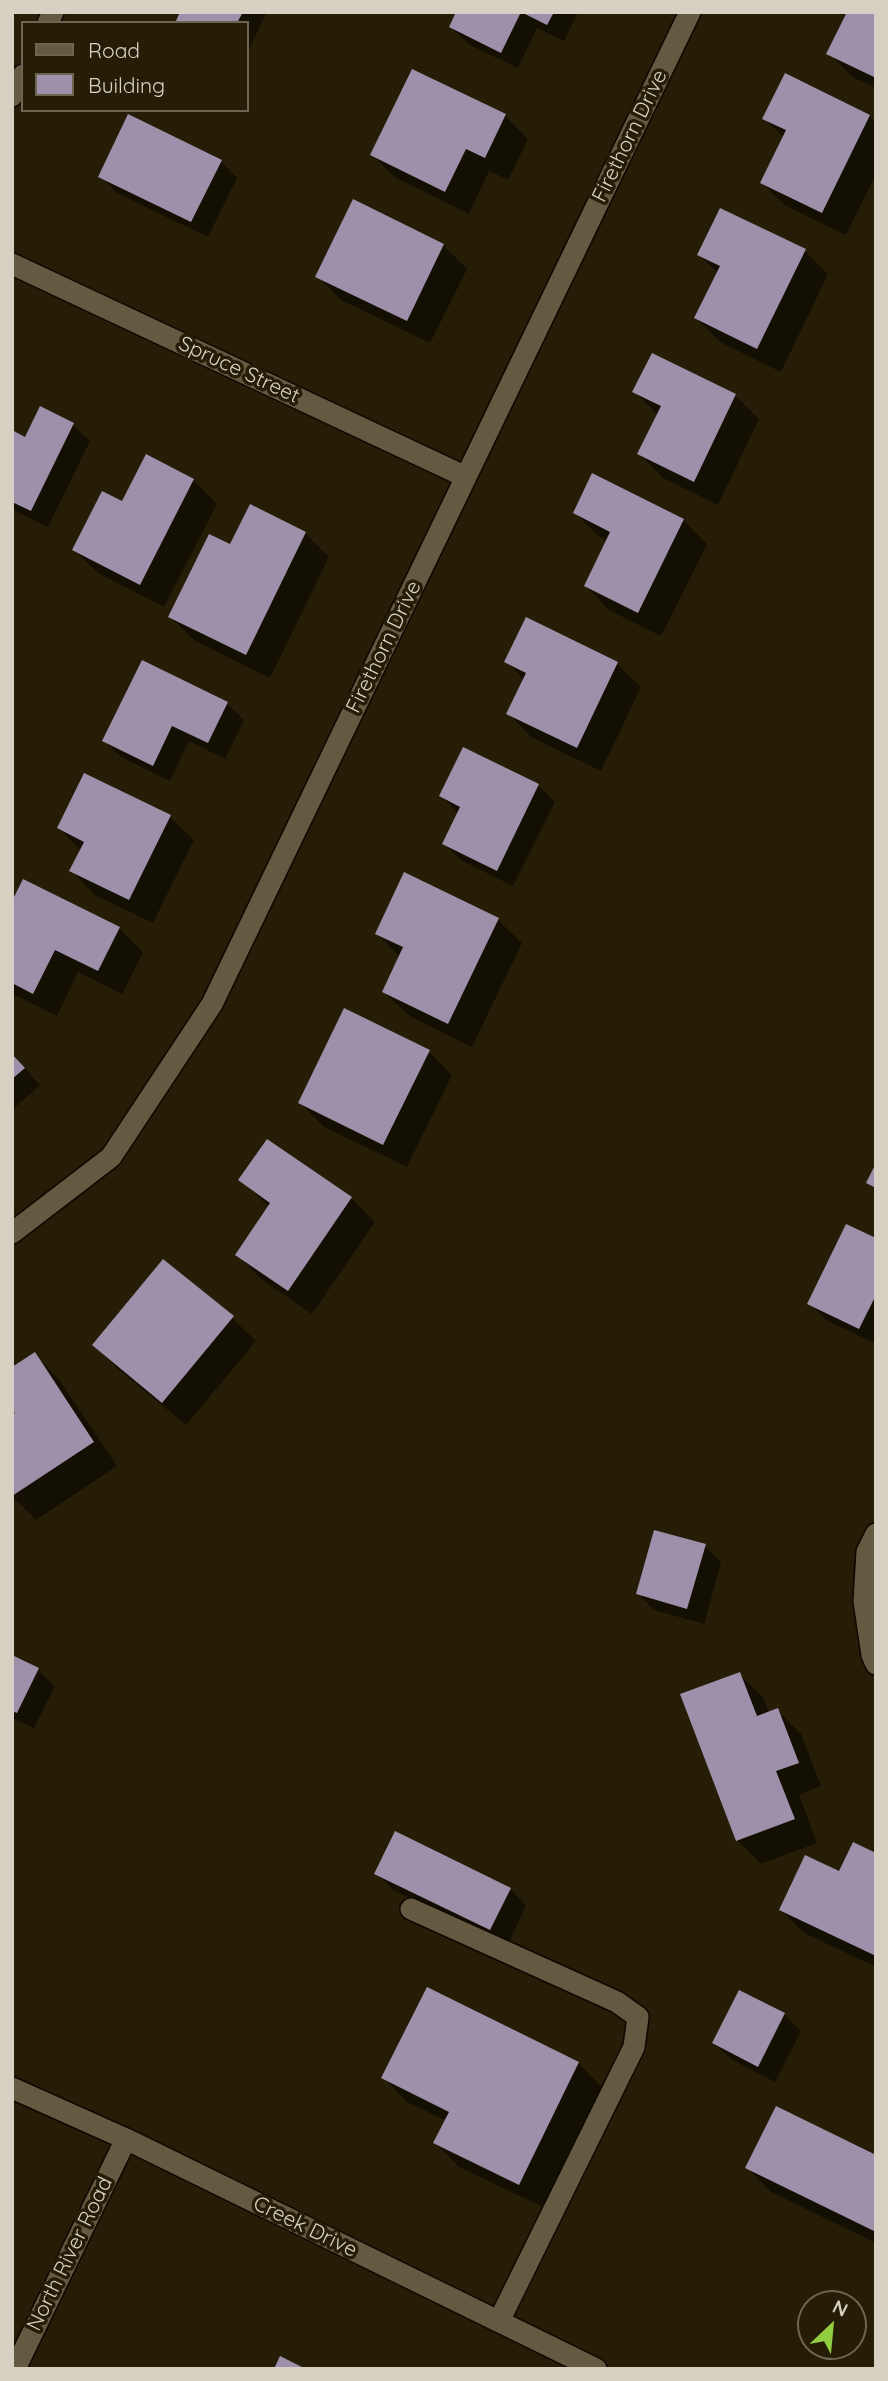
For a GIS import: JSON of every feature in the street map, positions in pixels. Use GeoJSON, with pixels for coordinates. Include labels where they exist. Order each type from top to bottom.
{"type":"FeatureCollection","features":[{"type":"Feature","properties":{"kind":"street","name":"Firethorn Drive"},"geometry":{"type":"LineString","coordinates":[[12,1233],[111,1157],[212,1004],[690,12]]}},
{"type":"Feature","properties":{"kind":"street"},"geometry":{"type":"LineString","coordinates":[[12,96],[21,79]]}},
{"type":"Feature","properties":{"kind":"street","name":"Spruce Street"},"geometry":{"type":"LineString","coordinates":[[12,264],[466,477]]}},
{"type":"Feature","properties":{"kind":"street"},"geometry":{"type":"LineString","coordinates":[[876,1534],[867,1552],[864,1601],[872,1655],[876,1664]]}},
{"type":"Feature","properties":{"kind":"street"},"geometry":{"type":"LineString","coordinates":[[411,1909],[617,2002],[638,2017],[634,2047],[499,2321]]}},
{"type":"Feature","properties":{"kind":"street","name":"Creek Drive"},"geometry":{"type":"LineString","coordinates":[[12,2088],[126,2139],[596,2369]]}},
{"type":"Feature","properties":{"kind":"street","name":"North River Road"},"geometry":{"type":"LineString","coordinates":[[15,2369],[126,2139]]}},
{"type":"Feature","properties":{"kind":"building"},"geometry":{"type":"Polygon","coordinates":[[[180,12],[243,12],[238,21],[176,21],[180,12]]]}},
{"type":"Feature","properties":{"kind":"building"},"geometry":{"type":"Polygon","coordinates":[[[456,12],[521,12],[501,53],[449,27],[456,12]]]}},
{"type":"Feature","properties":{"kind":"building"},"geometry":{"type":"Polygon","coordinates":[[[521,12],[554,12],[547,25],[521,12]]]}},
{"type":"Feature","properties":{"kind":"building"},"geometry":{"type":"Polygon","coordinates":[[[847,12],[876,12],[876,78],[826,54],[847,12]]]}},
{"type":"Feature","properties":{"kind":"building"},"geometry":{"type":"Polygon","coordinates":[[[412,69],[506,114],[485,158],[466,149],[445,192],[370,155],[412,69]]]}},
{"type":"Feature","properties":{"kind":"building"},"geometry":{"type":"Polygon","coordinates":[[[785,73],[870,115],[822,213],[760,183],[786,130],[762,119],[785,73]]]}},
{"type":"Feature","properties":{"kind":"building"},"geometry":{"type":"Polygon","coordinates":[[[128,114],[222,160],[191,222],[98,177],[128,114]]]}},
{"type":"Feature","properties":{"kind":"building"},"geometry":{"type":"Polygon","coordinates":[[[353,199],[444,244],[407,321],[315,277],[353,199]]]}},
{"type":"Feature","properties":{"kind":"building"},"geometry":{"type":"Polygon","coordinates":[[[720,208],[806,249],[757,349],[694,318],[720,266],[697,255],[720,208]]]}},
{"type":"Feature","properties":{"kind":"building"},"geometry":{"type":"Polygon","coordinates":[[[652,353],[736,394],[694,482],[637,454],[661,406],[632,392],[652,353]]]}},
{"type":"Feature","properties":{"kind":"building"},"geometry":{"type":"Polygon","coordinates":[[[40,406],[74,423],[31,511],[12,502],[12,430],[25,437],[40,406]]]}},
{"type":"Feature","properties":{"kind":"building"},"geometry":{"type":"Polygon","coordinates":[[[146,454],[194,479],[140,585],[72,550],[102,491],[122,501],[146,454]]]}},
{"type":"Feature","properties":{"kind":"building"},"geometry":{"type":"Polygon","coordinates":[[[592,473],[684,519],[638,613],[584,586],[610,532],[573,513],[592,473]]]}},
{"type":"Feature","properties":{"kind":"building"},"geometry":{"type":"Polygon","coordinates":[[[250,504],[306,532],[246,655],[168,617],[209,534],[230,544],[250,504]]]}},
{"type":"Feature","properties":{"kind":"building"},"geometry":{"type":"Polygon","coordinates":[[[526,617],[618,662],[577,748],[506,714],[526,673],[504,662],[526,617]]]}},
{"type":"Feature","properties":{"kind":"building"},"geometry":{"type":"Polygon","coordinates":[[[142,660],[228,702],[208,743],[172,726],[153,766],[102,741],[142,660]]]}},
{"type":"Feature","properties":{"kind":"building"},"geometry":{"type":"Polygon","coordinates":[[[463,747],[539,784],[497,871],[442,844],[460,807],[439,796],[463,747]]]}},
{"type":"Feature","properties":{"kind":"building"},"geometry":{"type":"Polygon","coordinates":[[[84,773],[171,815],[129,900],[69,871],[84,842],[57,828],[84,773]]]}},
{"type":"Feature","properties":{"kind":"building"},"geometry":{"type":"Polygon","coordinates":[[[404,872],[499,918],[448,1024],[382,992],[403,947],[375,934],[404,872]]]}},
{"type":"Feature","properties":{"kind":"building"},"geometry":{"type":"Polygon","coordinates":[[[23,879],[120,927],[98,971],[55,950],[33,994],[12,983],[12,901],[23,879]]]}},
{"type":"Feature","properties":{"kind":"building"},"geometry":{"type":"Polygon","coordinates":[[[344,1008],[430,1050],[383,1145],[298,1103],[344,1008]]]}},
{"type":"Feature","properties":{"kind":"building"},"geometry":{"type":"Polygon","coordinates":[[[12,1054],[25,1068],[12,1079],[12,1054]]]}},
{"type":"Feature","properties":{"kind":"building"},"geometry":{"type":"Polygon","coordinates":[[[267,1139],[352,1197],[288,1291],[235,1255],[270,1203],[238,1180],[267,1139]]]}},
{"type":"Feature","properties":{"kind":"building"},"geometry":{"type":"Polygon","coordinates":[[[876,1163],[876,1188],[866,1183],[876,1163]]]}},
{"type":"Feature","properties":{"kind":"building"},"geometry":{"type":"Polygon","coordinates":[[[846,1224],[876,1238],[876,1295],[859,1329],[807,1304],[846,1224]]]}},
{"type":"Feature","properties":{"kind":"building"},"geometry":{"type":"Polygon","coordinates":[[[163,1259],[234,1316],[162,1403],[92,1345],[163,1259]]]}},
{"type":"Feature","properties":{"kind":"building"},"geometry":{"type":"Polygon","coordinates":[[[35,1352],[94,1442],[12,1496],[12,1414],[15,1413],[12,1409],[12,1367],[35,1352]]]}},
{"type":"Feature","properties":{"kind":"building"},"geometry":{"type":"Polygon","coordinates":[[[654,1530],[706,1544],[687,1609],[636,1594],[654,1530]]]}},
{"type":"Feature","properties":{"kind":"building"},"geometry":{"type":"Polygon","coordinates":[[[12,1655],[39,1668],[17,1713],[12,1711],[12,1655]]]}},
{"type":"Feature","properties":{"kind":"building"},"geometry":{"type":"Polygon","coordinates":[[[740,1672],[757,1716],[778,1708],[799,1763],[776,1771],[795,1819],[736,1841],[680,1694],[740,1672]]]}},
{"type":"Feature","properties":{"kind":"building"},"geometry":{"type":"Polygon","coordinates":[[[395,1831],[511,1888],[490,1930],[374,1874],[395,1831]]]}},
{"type":"Feature","properties":{"kind":"building"},"geometry":{"type":"Polygon","coordinates":[[[853,1842],[876,1853],[876,1956],[779,1910],[805,1855],[839,1871],[853,1842]]]}},
{"type":"Feature","properties":{"kind":"building"},"geometry":{"type":"Polygon","coordinates":[[[427,1987],[579,2062],[519,2185],[433,2143],[449,2112],[381,2078],[427,1987]]]}},
{"type":"Feature","properties":{"kind":"building"},"geometry":{"type":"Polygon","coordinates":[[[739,1990],[785,2013],[758,2067],[712,2043],[739,1990]]]}},
{"type":"Feature","properties":{"kind":"building"},"geometry":{"type":"Polygon","coordinates":[[[776,2106],[876,2155],[876,2232],[745,2168],[776,2106]]]}},
{"type":"Feature","properties":{"kind":"building"},"geometry":{"type":"Polygon","coordinates":[[[280,2356],[306,2369],[274,2369],[280,2356]]]}}]}
